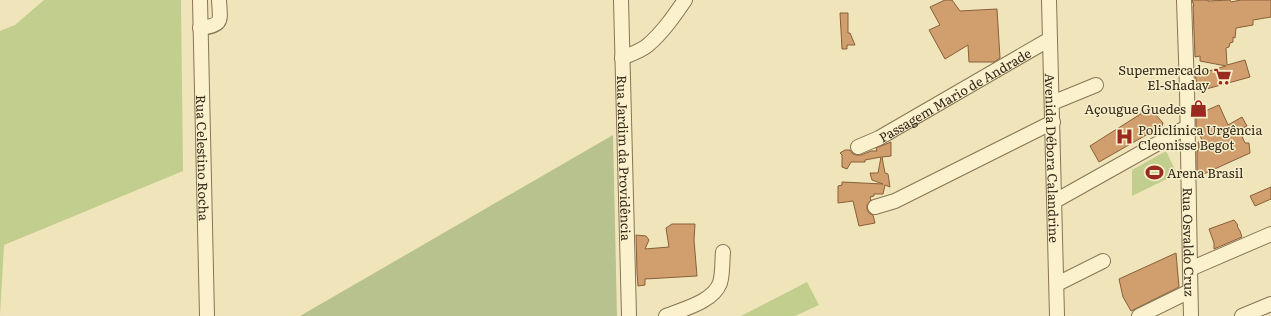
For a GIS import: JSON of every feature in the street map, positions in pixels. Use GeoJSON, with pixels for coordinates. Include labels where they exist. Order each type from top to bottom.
{"type":"FeatureCollection","features":[{"type":"Feature","properties":{"kind":"street","name":"Rua Celestino Rocha"},"geometry":{"type":"LineString","coordinates":[[200,0],[207,316]]}},
{"type":"Feature","properties":{"kind":"street"},"geometry":{"type":"LineString","coordinates":[[200,28],[213,26],[220,20],[219,0]]}},
{"type":"Feature","properties":{"kind":"street","name":"Rua Jardim da Providência"},"geometry":{"type":"LineString","coordinates":[[621,0],[629,316]]}},
{"type":"Feature","properties":{"kind":"street"},"geometry":{"type":"LineString","coordinates":[[622,58],[638,52],[648,45],[669,23],[684,0]]}},
{"type":"Feature","properties":{"kind":"street","name":"Avenida Débora Calandrine"},"geometry":{"type":"LineString","coordinates":[[1048,0],[1055,201],[1057,316]]}},
{"type":"Feature","properties":{"kind":"street","name":"Rua Osvaldo Cruz"},"geometry":{"type":"LineString","coordinates":[[1184,0],[1191,316]]}},
{"type":"Feature","properties":{"kind":"street","name":"Passagem Mario de Andrade"},"geometry":{"type":"LineString","coordinates":[[858,147],[879,138],[1050,39]]}},
{"type":"Feature","properties":{"kind":"street"},"geometry":{"type":"LineString","coordinates":[[1052,103],[1096,85]]}},
{"type":"Feature","properties":{"kind":"street"},"geometry":{"type":"LineString","coordinates":[[875,207],[895,201],[1052,122]]}},
{"type":"Feature","properties":{"kind":"street"},"geometry":{"type":"LineString","coordinates":[[1055,201],[1187,127]]}},
{"type":"Feature","properties":{"kind":"street"},"geometry":{"type":"LineString","coordinates":[[1190,269],[1271,234]]}},
{"type":"Feature","properties":{"kind":"street"},"geometry":{"type":"LineString","coordinates":[[666,316],[706,300],[714,292],[720,282],[723,252]]}},
{"type":"Feature","properties":{"kind":"street"},"geometry":{"type":"LineString","coordinates":[[1057,284],[1103,262]]}},
{"type":"Feature","properties":{"kind":"street"},"geometry":{"type":"LineString","coordinates":[[1140,316],[1190,291]]}},
{"type":"Feature","properties":{"kind":"street"},"geometry":{"type":"LineString","coordinates":[[1242,316],[1271,304]]}},
{"type":"Feature","properties":{"kind":"green space"},"geometry":{"type":"Polygon","coordinates":[[[44,0],[181,0],[183,171],[4,245],[0,316],[0,31],[15,25],[44,0]]]}},
{"type":"Feature","properties":{"kind":"green space"},"geometry":{"type":"Polygon","coordinates":[[[613,135],[617,316],[300,316],[613,135]]]}},
{"type":"Feature","properties":{"kind":"green space","name":"Arena Brasil"},"geometry":{"type":"Polygon","coordinates":[[[1166,151],[1177,174],[1132,196],[1132,170],[1166,151]]]}},
{"type":"Feature","properties":{"kind":"green space"},"geometry":{"type":"Polygon","coordinates":[[[807,282],[819,305],[795,316],[741,316],[807,282]]]}},
{"type":"Feature","properties":{"kind":"building"},"geometry":{"type":"Polygon","coordinates":[[[945,0],[952,0],[960,11],[997,9],[1000,58],[994,62],[969,62],[968,45],[945,59],[929,30],[940,25],[930,7],[945,0]]]}},
{"type":"Feature","properties":{"kind":"building"},"geometry":{"type":"Polygon","coordinates":[[[1192,0],[1230,0],[1231,2],[1241,0],[1271,0],[1271,17],[1253,20],[1253,25],[1236,28],[1233,42],[1226,48],[1227,65],[1245,60],[1250,77],[1199,91],[1195,75],[1226,66],[1200,61],[1200,56],[1195,57],[1194,6],[1192,0]]]}},
{"type":"Feature","properties":{"kind":"building"},"geometry":{"type":"Polygon","coordinates":[[[840,13],[848,13],[848,33],[850,33],[855,45],[847,45],[847,49],[842,49],[840,13]]]}},
{"type":"Feature","properties":{"kind":"building"},"geometry":{"type":"Polygon","coordinates":[[[1219,105],[1228,125],[1242,117],[1247,126],[1239,130],[1245,143],[1249,143],[1250,153],[1197,177],[1197,151],[1199,150],[1198,142],[1202,140],[1196,127],[1196,115],[1219,105]]]}},
{"type":"Feature","properties":{"kind":"building","name":"Policlínica Urgência Cleonisse Begot"},"geometry":{"type":"Polygon","coordinates":[[[1150,108],[1163,123],[1162,126],[1099,162],[1090,146],[1150,108]]]}},
{"type":"Feature","properties":{"kind":"building"},"geometry":{"type":"Polygon","coordinates":[[[891,142],[891,156],[882,157],[885,173],[888,174],[890,187],[885,185],[883,194],[874,194],[874,196],[870,197],[871,200],[867,205],[867,209],[869,213],[873,215],[875,223],[859,226],[853,201],[838,203],[838,186],[842,185],[842,182],[883,184],[872,180],[870,173],[878,173],[881,157],[865,160],[865,162],[851,162],[847,169],[842,167],[842,155],[840,153],[845,150],[850,150],[853,154],[861,155],[871,151],[877,151],[876,148],[891,142]]]}},
{"type":"Feature","properties":{"kind":"building"},"geometry":{"type":"Polygon","coordinates":[[[1271,187],[1271,199],[1255,206],[1250,196],[1271,187]]]}},
{"type":"Feature","properties":{"kind":"building"},"geometry":{"type":"Polygon","coordinates":[[[1234,220],[1238,225],[1237,226],[1242,237],[1214,249],[1214,243],[1209,229],[1234,220]]]}},
{"type":"Feature","properties":{"kind":"building"},"geometry":{"type":"Polygon","coordinates":[[[672,224],[695,224],[694,240],[697,276],[645,279],[645,285],[638,286],[636,235],[646,236],[649,240],[645,249],[669,247],[666,228],[672,224]]]}},
{"type":"Feature","properties":{"kind":"building"},"geometry":{"type":"Polygon","coordinates":[[[1176,253],[1179,287],[1131,311],[1123,297],[1119,279],[1176,253]]]}},
{"type":"Feature","properties":{"kind":"place","name":"Supermercado El-Shaday"},"geometry":{"type":"Point","coordinates":[1222,76]}},
{"type":"Feature","properties":{"kind":"place","name":"Açougue Guedes"},"geometry":{"type":"Point","coordinates":[1199,108]}},
{"type":"Feature","properties":{"kind":"place","name":"Policlínica Urgência Cleonisse Begot"},"geometry":{"type":"Point","coordinates":[1125,136]}},
{"type":"Feature","properties":{"kind":"place","name":"Arena Brasil"},"geometry":{"type":"Point","coordinates":[1154,172]}}]}
